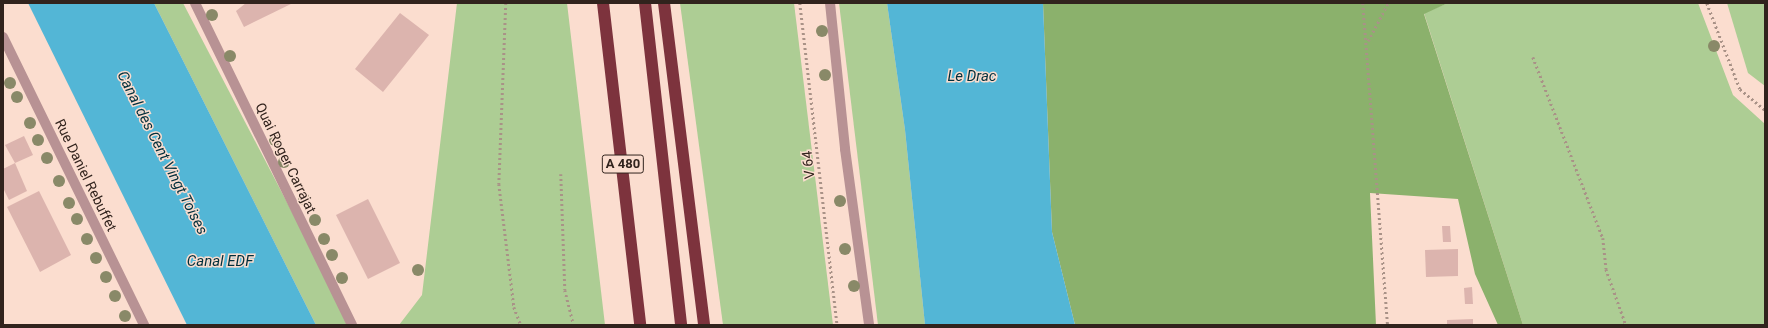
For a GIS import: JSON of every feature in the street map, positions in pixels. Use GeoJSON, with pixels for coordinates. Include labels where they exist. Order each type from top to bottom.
{"type":"FeatureCollection","features":[{"type":"Feature","properties":{"kind":"highway","name":"A 480"},"geometry":{"type":"LineString","coordinates":[[603,3],[640,325]]}},
{"type":"Feature","properties":{"kind":"highway","name":"A 480"},"geometry":{"type":"LineString","coordinates":[[646,3],[681,325]]}},
{"type":"Feature","properties":{"kind":"highway"},"geometry":{"type":"LineString","coordinates":[[664,3],[704,325]]}},
{"type":"Feature","properties":{"kind":"street","name":"Quai Roger Carrajat"},"geometry":{"type":"LineString","coordinates":[[195,3],[352,325]]}},
{"type":"Feature","properties":{"kind":"street"},"geometry":{"type":"LineString","coordinates":[[830,3],[845,149],[869,325]]}},
{"type":"Feature","properties":{"kind":"street","name":"Rue Daniel Rebuffet"},"geometry":{"type":"LineString","coordinates":[[3,37],[144,325]]}},
{"type":"Feature","properties":{"kind":"path"},"geometry":{"type":"LineString","coordinates":[[506,3],[499,184],[514,307],[521,325]]}},
{"type":"Feature","properties":{"kind":"path","name":"V 64"},"geometry":{"type":"LineString","coordinates":[[800,3],[836,325]]}},
{"type":"Feature","properties":{"kind":"path"},"geometry":{"type":"LineString","coordinates":[[1363,3],[1368,41],[1388,325]]}},
{"type":"Feature","properties":{"kind":"path"},"geometry":{"type":"LineString","coordinates":[[1368,41],[1388,3]]}},
{"type":"Feature","properties":{"kind":"path"},"geometry":{"type":"LineString","coordinates":[[1707,3],[1740,89],[1765,110]]}},
{"type":"Feature","properties":{"kind":"path"},"geometry":{"type":"LineString","coordinates":[[1533,57],[1603,238],[1606,269],[1626,325]]}},
{"type":"Feature","properties":{"kind":"path"},"geometry":{"type":"LineString","coordinates":[[561,174],[565,290],[574,325]]}},
{"type":"Feature","properties":{"kind":"green space"},"geometry":{"type":"Polygon","coordinates":[[[154,3],[183,3],[351,325],[316,325],[154,3]]]}},
{"type":"Feature","properties":{"kind":"green space"},"geometry":{"type":"Polygon","coordinates":[[[457,3],[567,3],[605,325],[399,325],[422,295],[457,3]]]}},
{"type":"Feature","properties":{"kind":"green space"},"geometry":{"type":"Polygon","coordinates":[[[680,3],[794,3],[833,325],[723,325],[680,3]]]}},
{"type":"Feature","properties":{"kind":"green space"},"geometry":{"type":"Polygon","coordinates":[[[839,3],[887,3],[905,130],[925,325],[878,325],[839,3]]]}},
{"type":"Feature","properties":{"kind":"green space"},"geometry":{"type":"Polygon","coordinates":[[[1043,3],[1448,3],[1424,14],[1523,325],[1498,325],[1475,274],[1458,199],[1370,193],[1376,325],[1075,325],[1052,232],[1043,3]]]}},
{"type":"Feature","properties":{"kind":"green space"},"geometry":{"type":"Polygon","coordinates":[[[1448,3],[1698,3],[1733,95],[1765,124],[1765,325],[1523,325],[1424,13],[1448,3]]]}},
{"type":"Feature","properties":{"kind":"green space"},"geometry":{"type":"Polygon","coordinates":[[[1727,3],[1765,3],[1765,86],[1748,73],[1727,3]]]}},
{"type":"Feature","properties":{"kind":"water","name":"Canal EDF"},"geometry":{"type":"Polygon","coordinates":[[[28,3],[154,3],[316,325],[187,325],[28,3]]]}},
{"type":"Feature","properties":{"kind":"water","name":"Le Drac"},"geometry":{"type":"Polygon","coordinates":[[[887,3],[1043,3],[1052,232],[1075,325],[925,325],[905,130],[887,3]]]}},
{"type":"Feature","properties":{"kind":"building"},"geometry":{"type":"Polygon","coordinates":[[[246,3],[293,3],[244,27],[236,11],[246,3]]]}},
{"type":"Feature","properties":{"kind":"building"},"geometry":{"type":"Polygon","coordinates":[[[400,13],[429,35],[383,92],[355,69],[400,13]]]}},
{"type":"Feature","properties":{"kind":"building"},"geometry":{"type":"Polygon","coordinates":[[[24,136],[33,155],[15,163],[5,145],[24,136]]]}},
{"type":"Feature","properties":{"kind":"building"},"geometry":{"type":"Polygon","coordinates":[[[15,163],[27,191],[9,200],[3,188],[3,169],[15,163]]]}},
{"type":"Feature","properties":{"kind":"building"},"geometry":{"type":"Polygon","coordinates":[[[39,191],[71,255],[40,272],[7,207],[39,191]]]}},
{"type":"Feature","properties":{"kind":"building"},"geometry":{"type":"Polygon","coordinates":[[[368,199],[400,263],[368,279],[336,215],[368,199]]]}},
{"type":"Feature","properties":{"kind":"building"},"geometry":{"type":"Polygon","coordinates":[[[1442,226],[1450,226],[1451,242],[1443,242],[1442,226]]]}},
{"type":"Feature","properties":{"kind":"building"},"geometry":{"type":"Polygon","coordinates":[[[1458,249],[1458,276],[1426,277],[1425,250],[1458,249]]]}},
{"type":"Feature","properties":{"kind":"building"},"geometry":{"type":"Polygon","coordinates":[[[1472,287],[1473,304],[1465,304],[1464,288],[1472,287]]]}},
{"type":"Feature","properties":{"kind":"building"},"geometry":{"type":"Polygon","coordinates":[[[1473,319],[1473,325],[1447,325],[1447,320],[1473,319]]]}},
{"type":"Feature","properties":{"kind":"water label","name":"Canal des Cent Vingt Toises"},"geometry":{"type":"Point","coordinates":[162,153]}}]}
